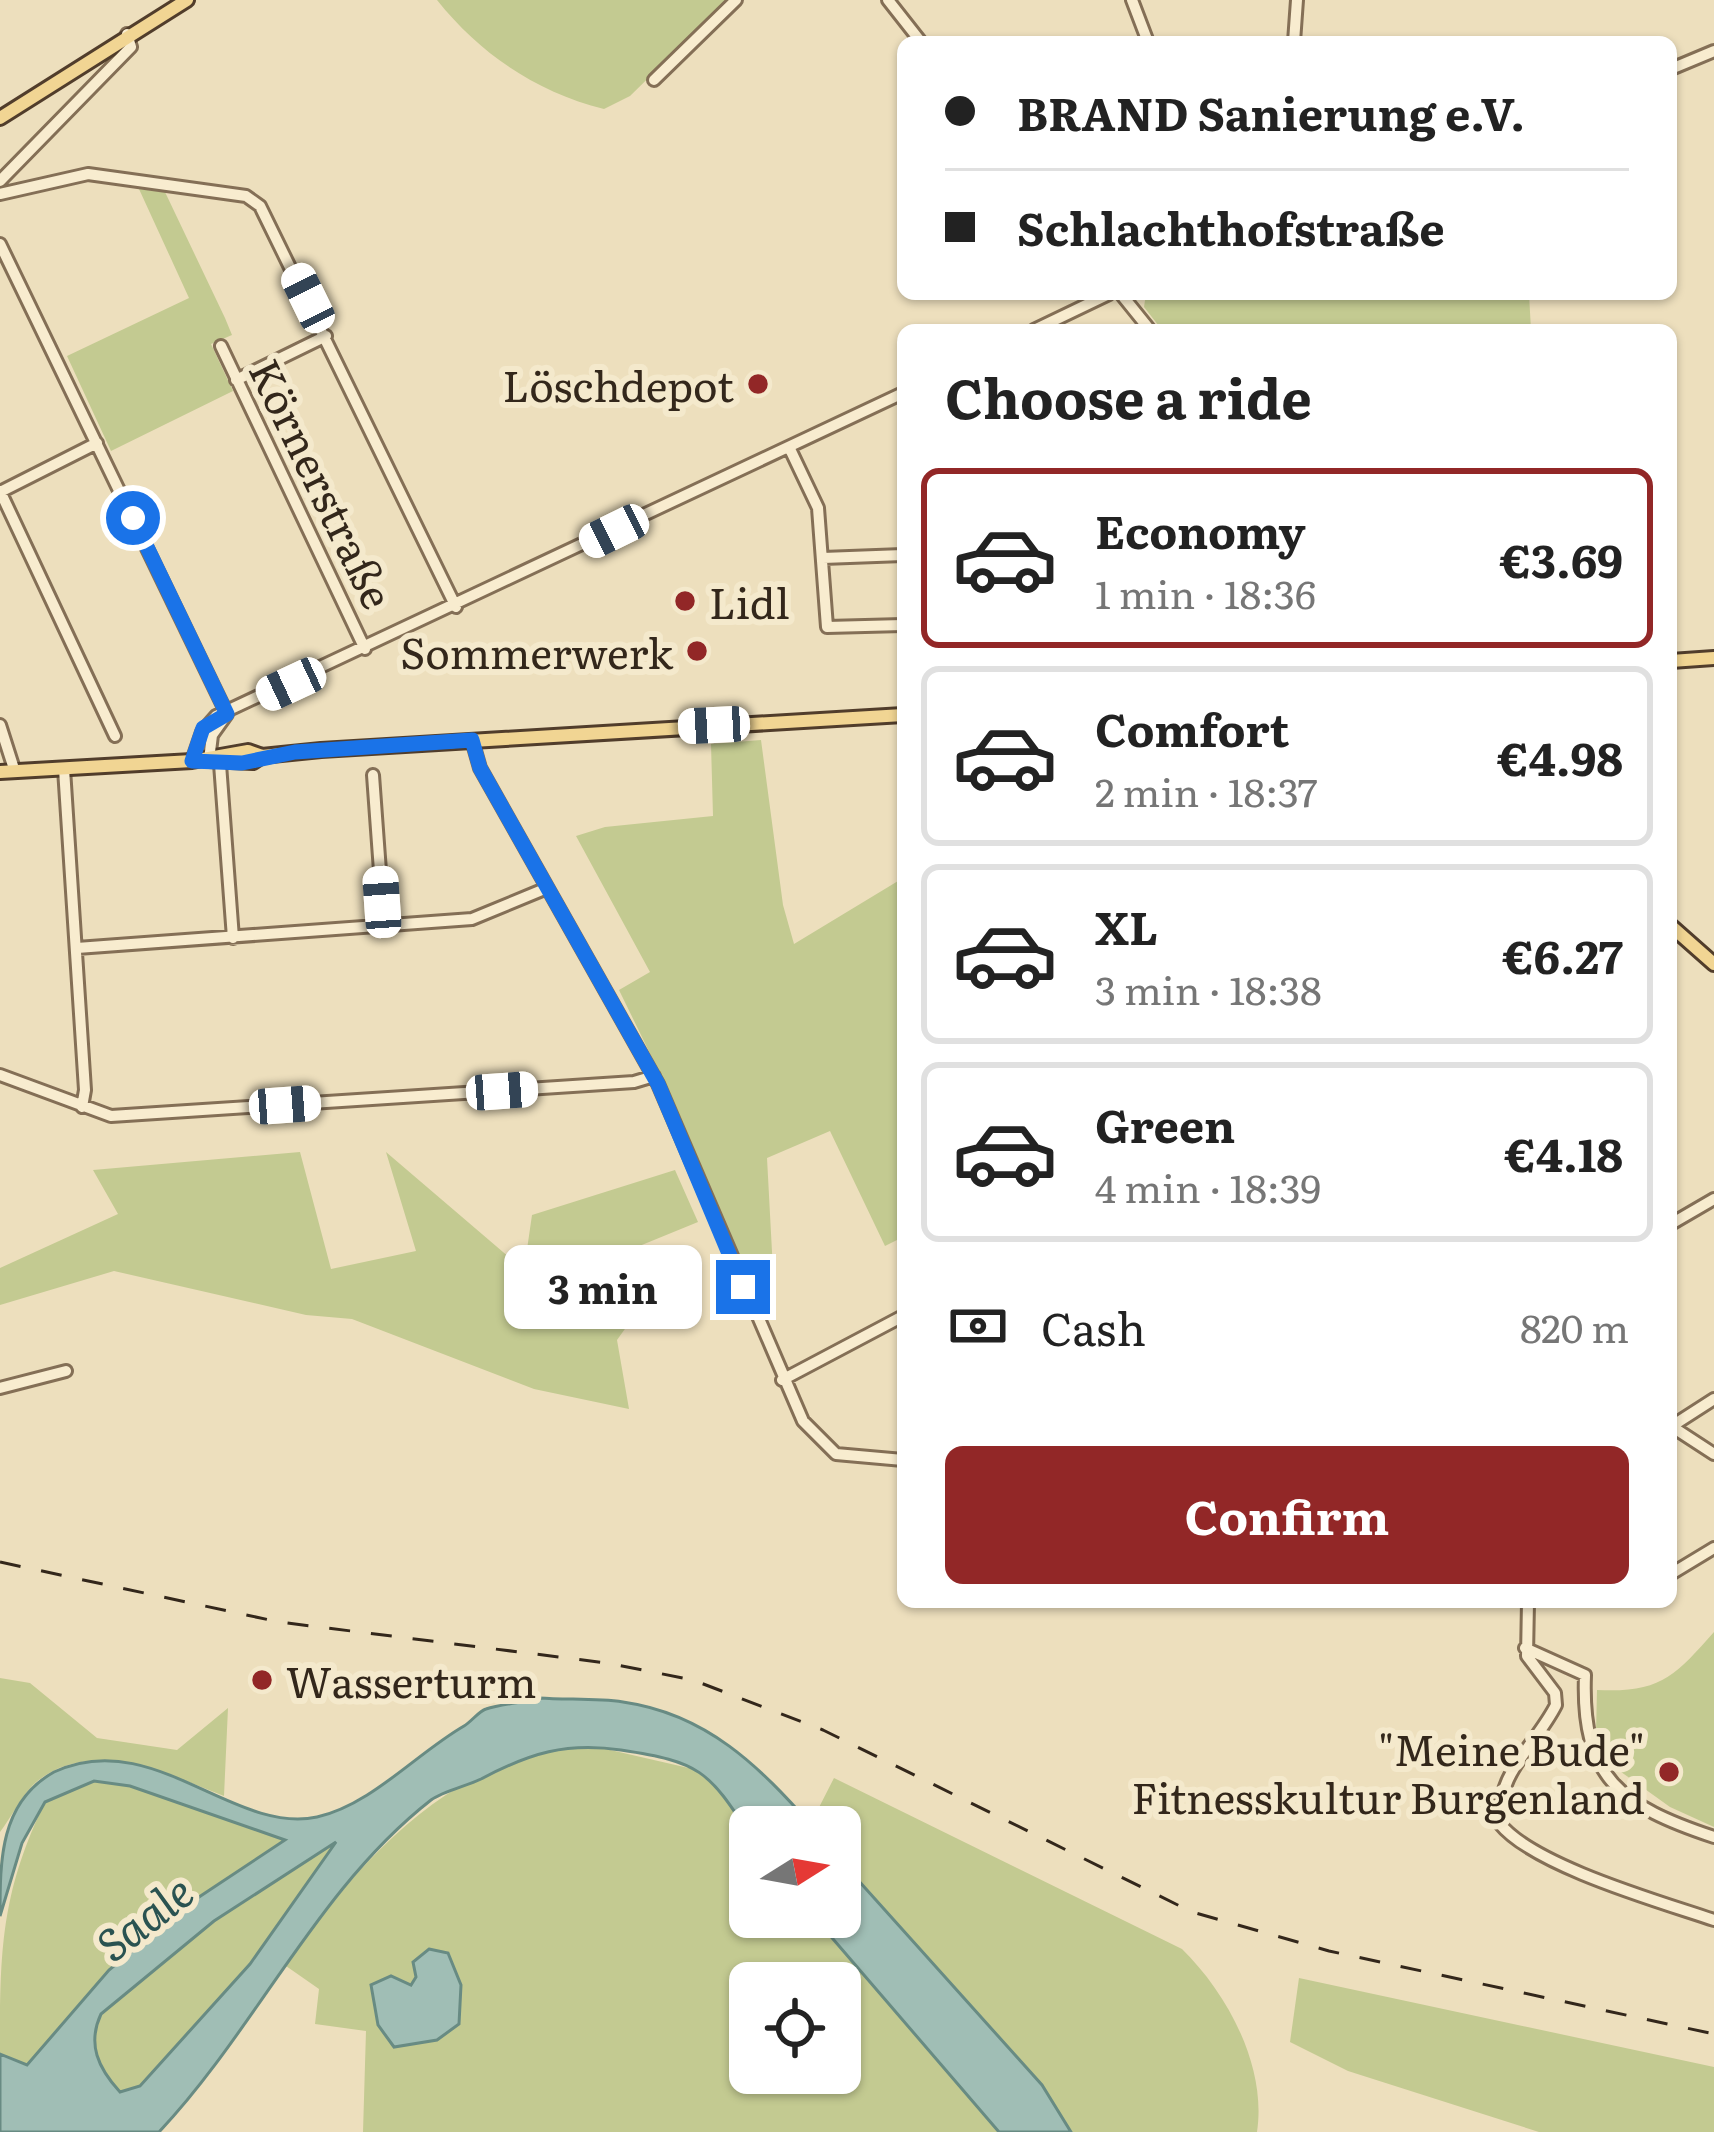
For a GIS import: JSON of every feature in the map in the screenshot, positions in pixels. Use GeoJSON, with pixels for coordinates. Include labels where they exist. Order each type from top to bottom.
{"type":"FeatureCollection","features":[{"type":"Feature","properties":{"kind":"main road"},"geometry":{"type":"LineString","coordinates":[[0,118],[187,0]]}},
{"type":"Feature","properties":{"kind":"main road"},"geometry":{"type":"LineString","coordinates":[[1677,661],[1714,658]]}},
{"type":"Feature","properties":{"kind":"main road"},"geometry":{"type":"LineString","coordinates":[[8,772],[215,762],[248,752],[262,755],[897,715]]}},
{"type":"Feature","properties":{"kind":"main road"},"geometry":{"type":"LineString","coordinates":[[1677,931],[1714,964]]}},
{"type":"Feature","properties":{"kind":"street"},"geometry":{"type":"LineString","coordinates":[[655,80],[736,0]]}},
{"type":"Feature","properties":{"kind":"street"},"geometry":{"type":"LineString","coordinates":[[888,0],[916,36]]}},
{"type":"Feature","properties":{"kind":"street"},"geometry":{"type":"LineString","coordinates":[[1132,0],[1146,36]]}},
{"type":"Feature","properties":{"kind":"street"},"geometry":{"type":"LineString","coordinates":[[1294,36],[1297,0]]}},
{"type":"Feature","properties":{"kind":"street"},"geometry":{"type":"LineString","coordinates":[[0,181],[131,47],[127,34]]}},
{"type":"Feature","properties":{"kind":"street"},"geometry":{"type":"LineString","coordinates":[[1677,66],[1714,51]]}},
{"type":"Feature","properties":{"kind":"street"},"geometry":{"type":"LineString","coordinates":[[0,194],[88,174],[246,196],[272,223],[456,607]]}},
{"type":"Feature","properties":{"kind":"street"},"geometry":{"type":"LineString","coordinates":[[0,244],[227,714]]}},
{"type":"Feature","properties":{"kind":"street"},"geometry":{"type":"LineString","coordinates":[[1044,324],[1084,300]]}},
{"type":"Feature","properties":{"kind":"street"},"geometry":{"type":"LineString","coordinates":[[1126,300],[1145,324]]}},
{"type":"Feature","properties":{"kind":"street"},"geometry":{"type":"LineString","coordinates":[[236,380],[326,336]]}},
{"type":"Feature","properties":{"kind":"street","name":"Körnerstraße"},"geometry":{"type":"LineString","coordinates":[[221,346],[365,649]]}},
{"type":"Feature","properties":{"kind":"street"},"geometry":{"type":"LineString","coordinates":[[192,761],[203,728],[227,714],[897,396]]}},
{"type":"Feature","properties":{"kind":"street"},"geometry":{"type":"LineString","coordinates":[[97,443],[0,492],[115,736]]}},
{"type":"Feature","properties":{"kind":"street"},"geometry":{"type":"LineString","coordinates":[[789,447],[818,508],[826,627],[897,625]]}},
{"type":"Feature","properties":{"kind":"street"},"geometry":{"type":"LineString","coordinates":[[823,558],[897,555]]}},
{"type":"Feature","properties":{"kind":"street"},"geometry":{"type":"LineString","coordinates":[[227,714],[212,735],[233,938]]}},
{"type":"Feature","properties":{"kind":"street"},"geometry":{"type":"LineString","coordinates":[[0,725],[8,772]]}},
{"type":"Feature","properties":{"kind":"street"},"geometry":{"type":"LineString","coordinates":[[472,740],[480,768],[654,1076],[803,1421],[836,1454],[897,1459]]}},
{"type":"Feature","properties":{"kind":"street"},"geometry":{"type":"LineString","coordinates":[[64,769],[82,1107]]}},
{"type":"Feature","properties":{"kind":"street"},"geometry":{"type":"LineString","coordinates":[[374,775],[384,926]]}},
{"type":"Feature","properties":{"kind":"street"},"geometry":{"type":"LineString","coordinates":[[76,948],[472,919],[547,888]]}},
{"type":"Feature","properties":{"kind":"street"},"geometry":{"type":"LineString","coordinates":[[0,1075],[111,1116],[634,1082],[654,1076]]}},
{"type":"Feature","properties":{"kind":"street"},"geometry":{"type":"LineString","coordinates":[[1677,1221],[1714,1199]]}},
{"type":"Feature","properties":{"kind":"street"},"geometry":{"type":"LineString","coordinates":[[782,1380],[897,1319]]}},
{"type":"Feature","properties":{"kind":"street"},"geometry":{"type":"LineString","coordinates":[[0,1388],[66,1371]]}},
{"type":"Feature","properties":{"kind":"street"},"geometry":{"type":"LineString","coordinates":[[1677,1422],[1714,1400]]}},
{"type":"Feature","properties":{"kind":"street"},"geometry":{"type":"LineString","coordinates":[[1677,1430],[1714,1453]]}},
{"type":"Feature","properties":{"kind":"street"},"geometry":{"type":"LineString","coordinates":[[1677,1570],[1714,1548]]}},
{"type":"Feature","properties":{"kind":"street"},"geometry":{"type":"LineString","coordinates":[[1528,1608],[1530,1664],[1555,1693],[1556,1705],[1509,1776],[1500,1801],[1501,1824],[1519,1841],[1607,1883],[1714,1920]]}},
{"type":"Feature","properties":{"kind":"street"},"geometry":{"type":"LineString","coordinates":[[1526,1648],[1585,1675],[1588,1740],[1610,1781],[1664,1817],[1714,1837]]}},
{"type":"Feature","properties":{"kind":"green space"},"geometry":{"type":"Polygon","coordinates":[[[437,0],[728,0],[630,96],[604,109],[556,93],[512,69],[472,38],[437,0]]]}},
{"type":"Feature","properties":{"kind":"green space"},"geometry":{"type":"Polygon","coordinates":[[[139,189],[165,192],[225,318],[232,335],[211,344],[233,391],[111,451],[67,356],[189,298],[139,189]]]}},
{"type":"Feature","properties":{"kind":"green space"},"geometry":{"type":"Polygon","coordinates":[[[1145,300],[1529,300],[1531,324],[1157,324],[1144,307],[1145,300]]]}},
{"type":"Feature","properties":{"kind":"green space"},"geometry":{"type":"Polygon","coordinates":[[[761,740],[783,905],[794,944],[897,882],[897,1240],[885,1246],[830,1131],[767,1158],[775,1308],[762,1315],[661,1076],[619,990],[650,972],[576,836],[605,827],[713,816],[711,744],[761,740]]]}},
{"type":"Feature","properties":{"kind":"green space"},"geometry":{"type":"Polygon","coordinates":[[[300,1152],[331,1269],[416,1251],[386,1152],[524,1270],[532,1215],[675,1170],[698,1222],[632,1249],[650,1294],[617,1340],[629,1409],[534,1389],[352,1319],[306,1315],[114,1271],[0,1305],[0,1268],[118,1214],[93,1170],[300,1152]]]}},
{"type":"Feature","properties":{"kind":"green space"},"geometry":{"type":"Polygon","coordinates":[[[1714,1632],[1714,1827],[1670,1807],[1603,1759],[1596,1733],[1597,1690],[1636,1689],[1664,1679],[1714,1632]]]}},
{"type":"Feature","properties":{"kind":"green space"},"geometry":{"type":"Polygon","coordinates":[[[0,1678],[30,1683],[97,1738],[177,1750],[228,1708],[224,1796],[127,1763],[77,1763],[54,1770],[33,1785],[0,1832],[0,1678]]]}},
{"type":"Feature","properties":{"kind":"green space"},"geometry":{"type":"Polygon","coordinates":[[[593,1746],[706,1772],[730,1806],[729,1938],[832,1938],[853,1962],[729,1962],[729,2094],[861,2094],[861,1972],[999,2132],[363,2132],[366,2031],[315,2024],[319,1989],[286,1966],[378,1851],[455,1789],[498,1767],[544,1752],[593,1746]]]}},
{"type":"Feature","properties":{"kind":"green space"},"geometry":{"type":"Polygon","coordinates":[[[834,1778],[1182,1949],[1214,1987],[1240,2032],[1256,2082],[1257,2132],[1071,2132],[1042,2085],[861,1883],[861,1806],[820,1806],[834,1778]]]}},
{"type":"Feature","properties":{"kind":"green space"},"geometry":{"type":"Polygon","coordinates":[[[94,1781],[130,1785],[286,1840],[187,1905],[109,1970],[27,2066],[0,2056],[2,1955],[11,1896],[45,1802],[94,1781]]]}},
{"type":"Feature","properties":{"kind":"green space"},"geometry":{"type":"Polygon","coordinates":[[[338,1840],[251,1964],[139,2086],[120,2092],[97,2056],[95,2036],[101,2014],[214,1921],[338,1840]]]}},
{"type":"Feature","properties":{"kind":"green space"},"geometry":{"type":"Polygon","coordinates":[[[1299,1978],[1714,2067],[1714,2132],[1539,2132],[1348,2071],[1290,2042],[1299,1978]]]}},
{"type":"Feature","properties":{"kind":"water"},"geometry":{"type":"Polygon","coordinates":[[[539,1698],[653,1708],[729,1746],[793,1806],[730,1806],[699,1773],[648,1754],[583,1748],[516,1762],[436,1797],[391,1836],[321,1917],[227,2049],[159,2132],[0,2132],[0,2054],[27,2065],[109,1970],[187,1905],[285,1840],[130,1786],[94,1781],[45,1802],[22,1843],[0,1916],[7,1834],[23,1799],[36,1785],[54,1772],[90,1761],[125,1762],[254,1811],[286,1818],[317,1817],[356,1802],[483,1710],[539,1698]],[[336,1842],[214,1921],[101,2014],[95,2046],[106,2074],[120,2092],[140,2086],[250,1964],[336,1842]]]}},
{"type":"Feature","properties":{"kind":"water"},"geometry":{"type":"Polygon","coordinates":[[[861,1883],[1042,2085],[1071,2132],[999,2132],[861,1972],[861,1962],[853,1962],[832,1938],[861,1938],[861,1883]]]}},
{"type":"Feature","properties":{"kind":"water"},"geometry":{"type":"Polygon","coordinates":[[[429,1949],[448,1953],[461,1985],[459,2024],[437,2040],[394,2047],[378,2025],[371,1985],[391,1976],[411,1985],[416,1977],[413,1962],[429,1949]]]}},
{"type":"Feature","properties":{"kind":"railway"},"geometry":{"type":"LineString","coordinates":[[0,1562],[279,1622],[607,1663],[693,1680],[823,1730],[1192,1912],[1329,1951],[1714,2034]]}},
{"type":"Feature","properties":{"kind":"place","name":"Löschdepot"},"geometry":{"type":"Point","coordinates":[758,384]}},
{"type":"Feature","properties":{"kind":"place","name":"Lidl"},"geometry":{"type":"Point","coordinates":[685,601]}},
{"type":"Feature","properties":{"kind":"place","name":"Sommerwerk"},"geometry":{"type":"Point","coordinates":[697,651]}},
{"type":"Feature","properties":{"kind":"place","name":"Wasserturm"},"geometry":{"type":"Point","coordinates":[262,1680]}},
{"type":"Feature","properties":{"kind":"place","name":"\"Meine Bude\" Fitnesskultur Burgenland"},"geometry":{"type":"Point","coordinates":[1669,1772]}},
{"type":"Feature","properties":{"kind":"route"},"geometry":{"type":"LineString","coordinates":[[133,518],[227,714],[216,716],[203,728],[192,761],[242,763],[262,755],[472,740],[480,768],[658,1084],[743,1287]]}},
{"type":"Feature","properties":{"kind":"water label","name":"Saale"},"geometry":{"type":"Point","coordinates":[143,1916]}}]}
